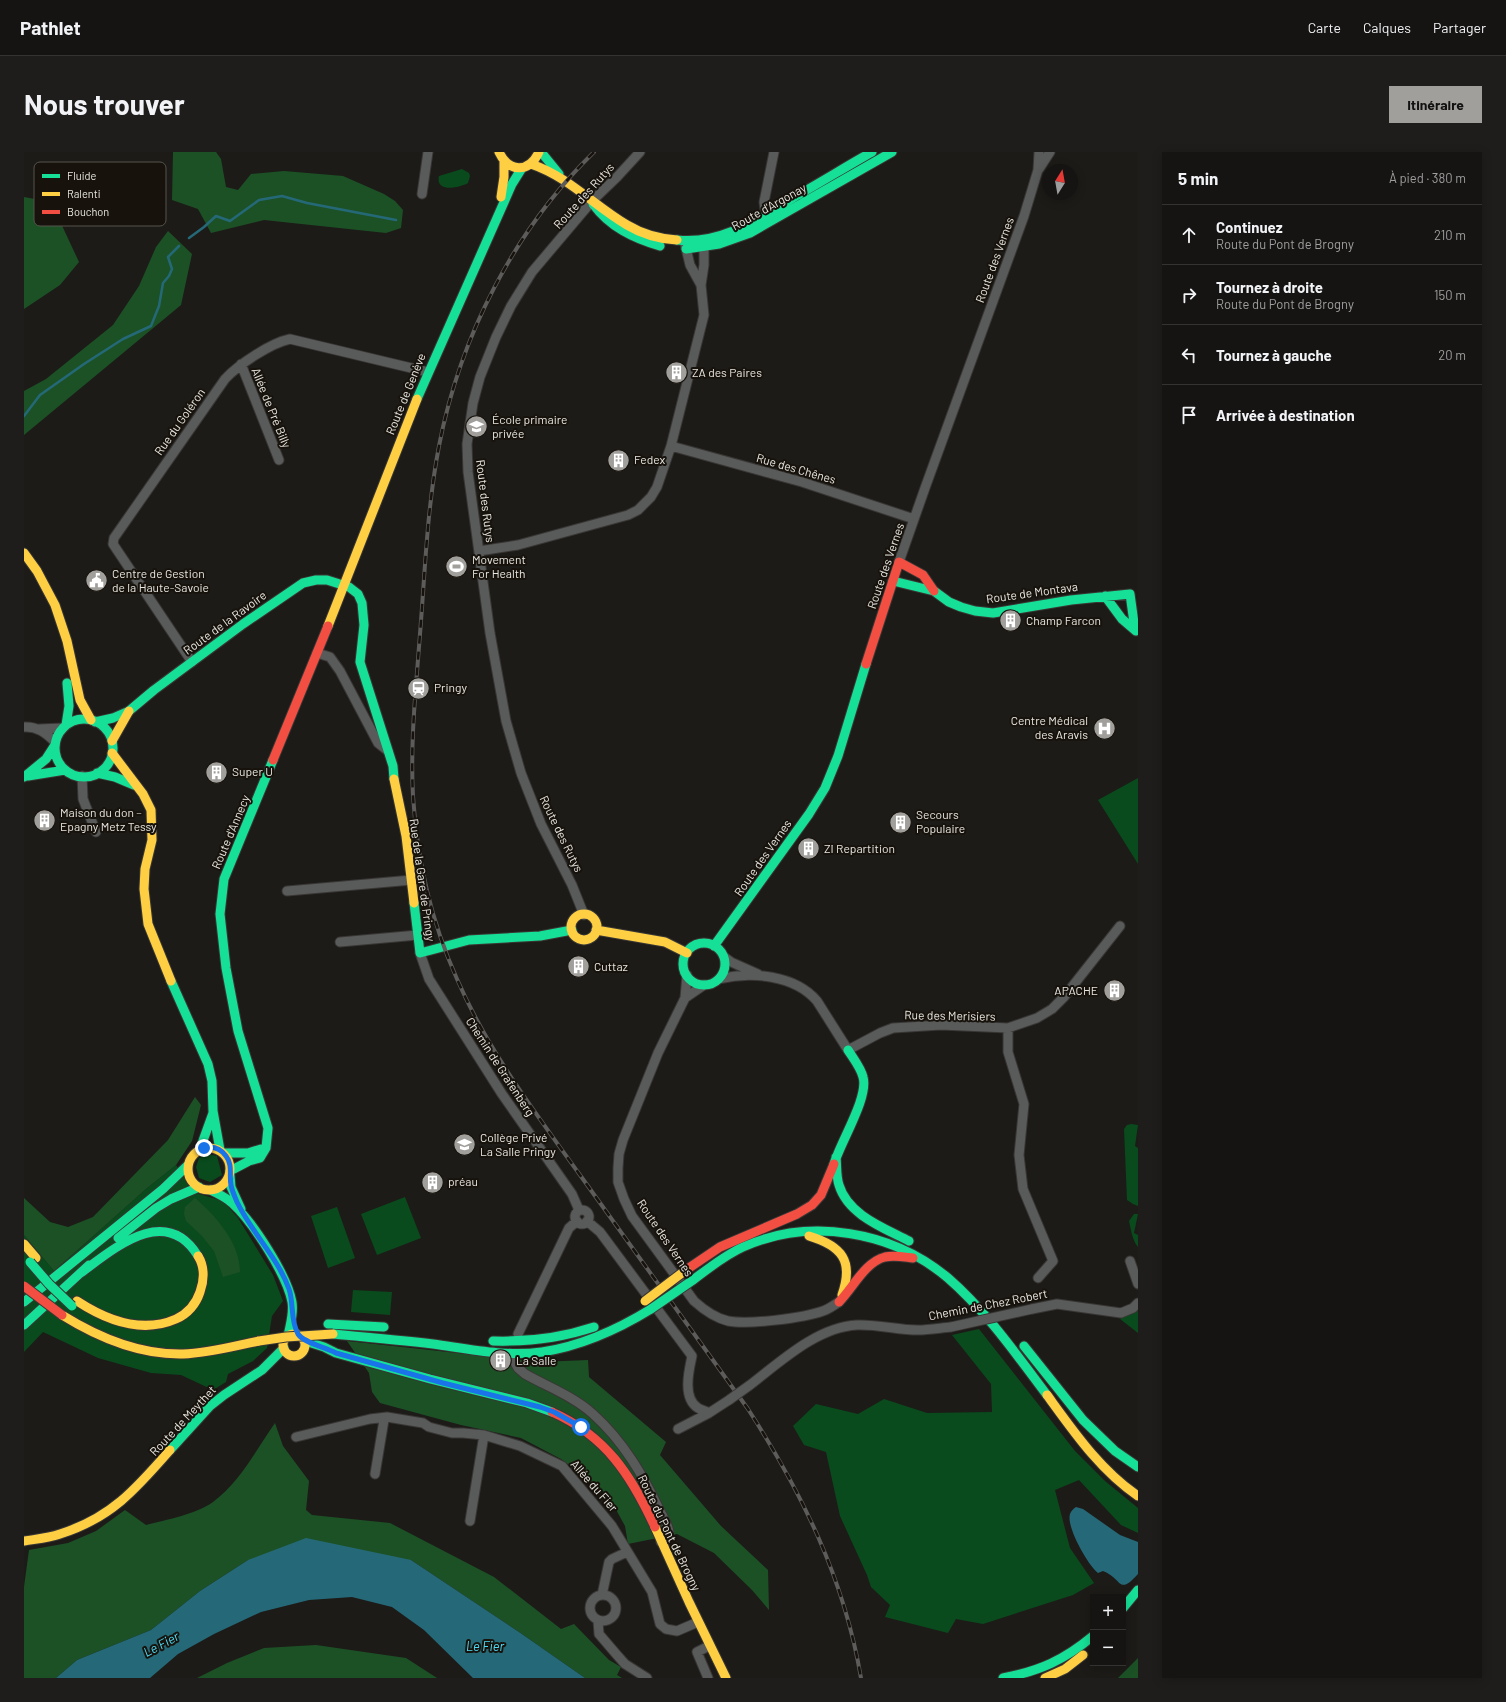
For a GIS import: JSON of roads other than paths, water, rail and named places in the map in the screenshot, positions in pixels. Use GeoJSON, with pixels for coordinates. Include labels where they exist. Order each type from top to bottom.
{"type":"FeatureCollection","features":[{"type":"Feature","properties":{"kind":"main road","name":"Route de Genève"},"geometry":{"type":"LineString","coordinates":[[345,584],[428,372],[497,216],[514,179],[536,159],[540,152]]}},
{"type":"Feature","properties":{"kind":"main road","name":"Route d'Argonay"},"geometry":{"type":"LineString","coordinates":[[540,152],[563,178],[592,201],[601,216],[625,234],[644,242],[664,247],[732,241],[872,152]]}},
{"type":"Feature","properties":{"kind":"main road","name":"Route d'Argonay"},"geometry":{"type":"LineString","coordinates":[[769,217],[892,152]]}},
{"type":"Feature","properties":{"kind":"main road","name":"Route de Genève"},"geometry":{"type":"LineString","coordinates":[[500,155],[512,167],[527,166]]}},
{"type":"Feature","properties":{"kind":"main road","name":"Route de Genève"},"geometry":{"type":"LineString","coordinates":[[497,216],[504,182],[500,155]]}},
{"type":"Feature","properties":{"kind":"main road","name":"Route d'Argonay"},"geometry":{"type":"LineString","coordinates":[[527,166],[540,167],[563,178]]}},
{"type":"Feature","properties":{"kind":"main road"},"geometry":{"type":"LineString","coordinates":[[24,553],[37,571],[55,605],[67,641],[80,700],[93,721],[106,729],[112,741]]}},
{"type":"Feature","properties":{"kind":"main road","name":"Route des Vernes"},"geometry":{"type":"LineString","coordinates":[[714,946],[809,814],[825,788],[838,756],[865,666],[899,562]]}},
{"type":"Feature","properties":{"kind":"main road","name":"Route de Montava"},"geometry":{"type":"LineString","coordinates":[[899,562],[923,575],[934,592]]}},
{"type":"Feature","properties":{"kind":"main road"},"geometry":{"type":"LineString","coordinates":[[24,566],[46,603],[58,638],[69,710],[64,726],[46,759],[24,777]]}},
{"type":"Feature","properties":{"kind":"main road","name":"Route de la Ravoire"},"geometry":{"type":"LineString","coordinates":[[64,726],[80,719],[93,721],[113,718],[129,711],[192,662],[303,583],[318,579],[345,584]]}},
{"type":"Feature","properties":{"kind":"main road","name":"Route de Montava"},"geometry":{"type":"LineString","coordinates":[[893,581],[934,592],[961,607],[993,613],[1071,600],[1134,593]]}},
{"type":"Feature","properties":{"kind":"main road","name":"Route d'Annecy"},"geometry":{"type":"LineString","coordinates":[[266,1148],[268,1128],[238,1031],[226,968],[220,929],[221,900],[228,866],[267,776],[345,584]]}},
{"type":"Feature","properties":{"kind":"main road","name":"Rue de la Gare de Pringy"},"geometry":{"type":"LineString","coordinates":[[345,584],[356,591],[364,605],[365,612],[360,646],[360,662],[368,690],[390,752],[406,836],[420,953],[485,938],[557,935],[572,930]]}},
{"type":"Feature","properties":{"kind":"main road"},"geometry":{"type":"LineString","coordinates":[[1134,593],[1136,633]]}},
{"type":"Feature","properties":{"kind":"main road"},"geometry":{"type":"LineString","coordinates":[[1105,596],[1136,633]]}},
{"type":"Feature","properties":{"kind":"main road","name":"Route de la Ravoire"},"geometry":{"type":"LineString","coordinates":[[112,753],[112,741],[129,711]]}},
{"type":"Feature","properties":{"kind":"main road"},"geometry":{"type":"LineString","coordinates":[[55,744],[56,757],[65,770],[82,776],[97,773],[115,777],[135,785]]}},
{"type":"Feature","properties":{"kind":"main road"},"geometry":{"type":"LineString","coordinates":[[97,773],[108,763],[112,753]]}},
{"type":"Feature","properties":{"kind":"main road"},"geometry":{"type":"LineString","coordinates":[[112,753],[148,802],[152,816],[152,840],[145,869],[144,881],[144,900],[148,924],[157,949],[208,1064],[213,1089],[213,1111],[222,1152],[229,1162],[231,1186],[245,1218]]}},
{"type":"Feature","properties":{"kind":"main road"},"geometry":{"type":"LineString","coordinates":[[24,777],[65,770]]}},
{"type":"Feature","properties":{"kind":"main road"},"geometry":{"type":"LineString","coordinates":[[584,915],[593,918],[596,923],[596,930],[593,936],[583,940],[576,937],[572,930],[572,924],[575,918],[584,915]]}},
{"type":"Feature","properties":{"kind":"main road"},"geometry":{"type":"LineString","coordinates":[[596,930],[665,942],[687,953]]}},
{"type":"Feature","properties":{"kind":"main road"},"geometry":{"type":"LineString","coordinates":[[699,944],[714,946],[719,949],[724,958],[725,968],[720,979],[714,983],[704,985],[694,983],[686,975],[684,965],[687,953],[692,947],[699,944]]}},
{"type":"Feature","properties":{"kind":"main road"},"geometry":{"type":"LineString","coordinates":[[642,1302],[720,1247],[797,1214],[812,1205],[825,1188],[836,1157],[863,1096],[865,1085],[863,1075],[848,1050]]}},
{"type":"Feature","properties":{"kind":"main road"},"geometry":{"type":"LineString","coordinates":[[200,1149],[213,1111]]}},
{"type":"Feature","properties":{"kind":"main road"},"geometry":{"type":"LineString","coordinates":[[24,1302],[163,1189],[188,1165],[192,1156],[200,1149],[208,1147],[222,1152],[248,1153],[266,1148]]}},
{"type":"Feature","properties":{"kind":"main road"},"geometry":{"type":"LineString","coordinates":[[211,1190],[222,1186],[230,1173],[249,1161],[260,1158],[266,1148]]}},
{"type":"Feature","properties":{"kind":"main road"},"geometry":{"type":"LineString","coordinates":[[836,1157],[839,1186],[850,1205],[871,1221],[917,1246],[896,1236],[860,1226]]}},
{"type":"Feature","properties":{"kind":"main road"},"geometry":{"type":"LineString","coordinates":[[188,1165],[189,1176],[199,1188]]}},
{"type":"Feature","properties":{"kind":"main road"},"geometry":{"type":"LineString","coordinates":[[24,1325],[110,1245],[156,1208],[171,1199],[199,1188],[211,1190],[231,1202],[245,1218],[276,1265],[289,1288],[292,1301],[292,1316],[288,1336],[284,1341],[284,1348],[288,1354],[297,1356],[305,1349],[302,1338],[292,1316]]}},
{"type":"Feature","properties":{"kind":"main road"},"geometry":{"type":"LineString","coordinates":[[758,1231],[793,1225],[832,1223]]}},
{"type":"Feature","properties":{"kind":"main road"},"geometry":{"type":"LineString","coordinates":[[24,1286],[62,1316],[78,1326],[108,1340],[128,1347],[156,1353],[200,1353],[258,1341],[286,1337],[333,1334],[403,1340],[493,1352],[540,1352],[574,1345],[604,1335],[651,1309],[722,1259],[743,1248],[771,1238],[797,1233],[835,1231],[866,1236],[902,1248],[927,1261],[950,1279],[976,1303],[1096,1459],[1117,1481],[1138,1496]]}},
{"type":"Feature","properties":{"kind":"main road"},"geometry":{"type":"LineString","coordinates":[[74,1304],[117,1321],[136,1324],[158,1324],[176,1320],[188,1311],[197,1301],[204,1284],[204,1272],[201,1260],[195,1250],[187,1242],[176,1235],[166,1232],[144,1234],[132,1238],[82,1272]]}},
{"type":"Feature","properties":{"kind":"main road"},"geometry":{"type":"LineString","coordinates":[[797,1233],[829,1242],[842,1255],[846,1264],[847,1276],[844,1290],[839,1302]]}},
{"type":"Feature","properties":{"kind":"main road"},"geometry":{"type":"LineString","coordinates":[[24,1244],[28,1257],[52,1288],[96,1322]]}},
{"type":"Feature","properties":{"kind":"main road"},"geometry":{"type":"LineString","coordinates":[[839,1302],[867,1267],[877,1259],[899,1256],[927,1261]]}},
{"type":"Feature","properties":{"kind":"main road"},"geometry":{"type":"LineString","coordinates":[[992,1308],[1007,1326]]}},
{"type":"Feature","properties":{"kind":"main road"},"geometry":{"type":"LineString","coordinates":[[325,1324],[394,1328]]}},
{"type":"Feature","properties":{"kind":"main road"},"geometry":{"type":"LineString","coordinates":[[485,1340],[520,1342],[545,1340],[565,1336],[602,1324]]}},
{"type":"Feature","properties":{"kind":"main road"},"geometry":{"type":"LineString","coordinates":[[280,1327],[301,1325]]}},
{"type":"Feature","properties":{"kind":"main road"},"geometry":{"type":"LineString","coordinates":[[108,1329],[131,1338],[154,1343]]}},
{"type":"Feature","properties":{"kind":"main road"},"geometry":{"type":"LineString","coordinates":[[288,1336],[293,1334],[302,1338]]}},
{"type":"Feature","properties":{"kind":"main road","name":"Route du Pont de Brogny"},"geometry":{"type":"LineString","coordinates":[[302,1338],[324,1346],[336,1353],[443,1383],[533,1405],[566,1418],[596,1439],[619,1464],[640,1496],[709,1646],[726,1678]]}},
{"type":"Feature","properties":{"kind":"main road"},"geometry":{"type":"LineString","coordinates":[[1017,1338],[1083,1420],[1115,1451],[1138,1467]]}},
{"type":"Feature","properties":{"kind":"main road","name":"Route de Meythet"},"geometry":{"type":"LineString","coordinates":[[24,1541],[69,1532],[97,1520],[119,1504],[143,1482],[209,1408],[226,1392],[270,1363],[284,1348]]}},
{"type":"Feature","properties":{"kind":"main road","name":"Route du Pont de Brogny"},"geometry":{"type":"LineString","coordinates":[[302,1353],[336,1353]]}},
{"type":"Feature","properties":{"kind":"main road","name":"Route de Meythet"},"geometry":{"type":"LineString","coordinates":[[270,1363],[292,1356]]}},
{"type":"Feature","properties":{"kind":"main road"},"geometry":{"type":"LineString","coordinates":[[1126,1604],[1138,1590]]}},
{"type":"Feature","properties":{"kind":"main road"},"geometry":{"type":"LineString","coordinates":[[1126,1613],[1138,1599]]}},
{"type":"Feature","properties":{"kind":"main road"},"geometry":{"type":"LineString","coordinates":[[1003,1678],[1044,1669],[1074,1653],[1090,1639]]}},
{"type":"Feature","properties":{"kind":"main road"},"geometry":{"type":"LineString","coordinates":[[1045,1678],[1065,1669],[1090,1648]]}},
{"type":"Feature","properties":{"kind":"street"},"geometry":{"type":"LineString","coordinates":[[422,194],[428,152]]}},
{"type":"Feature","properties":{"kind":"street","name":"Route des Rutys"},"geometry":{"type":"LineString","coordinates":[[584,915],[572,885],[541,824],[521,773],[506,721],[490,633],[468,472],[467,444],[473,403],[480,377],[496,337],[511,306],[524,284],[592,201],[640,152]]}},
{"type":"Feature","properties":{"kind":"street"},"geometry":{"type":"LineString","coordinates":[[769,217],[764,202],[774,152]]}},
{"type":"Feature","properties":{"kind":"street","name":"Route des Vernes"},"geometry":{"type":"LineString","coordinates":[[899,562],[1024,216],[1038,170],[1039,152]]}},
{"type":"Feature","properties":{"kind":"street","name":"Route des Vernes"},"geometry":{"type":"LineString","coordinates":[[1038,170],[1050,152]]}},
{"type":"Feature","properties":{"kind":"street"},"geometry":{"type":"LineString","coordinates":[[479,551],[518,545],[632,514],[645,504],[657,487],[671,446],[704,315],[701,285],[704,244]]}},
{"type":"Feature","properties":{"kind":"street"},"geometry":{"type":"LineString","coordinates":[[685,245],[690,265],[701,285]]}},
{"type":"Feature","properties":{"kind":"street","name":"Rue du Goléron"},"geometry":{"type":"LineString","coordinates":[[192,662],[113,544],[114,538],[225,379],[240,364],[281,341],[290,339],[428,372]]}},
{"type":"Feature","properties":{"kind":"street","name":"Allée de Pré Billy"},"geometry":{"type":"LineString","coordinates":[[240,364],[279,460]]}},
{"type":"Feature","properties":{"kind":"street","name":"Rue des Chênes"},"geometry":{"type":"LineString","coordinates":[[671,446],[802,482],[914,520]]}},
{"type":"Feature","properties":{"kind":"street"},"geometry":{"type":"LineString","coordinates":[[317,653],[330,657],[340,671],[378,743],[390,752]]}},
{"type":"Feature","properties":{"kind":"street"},"geometry":{"type":"LineString","coordinates":[[24,727],[39,729],[64,726]]}},
{"type":"Feature","properties":{"kind":"street"},"geometry":{"type":"LineString","coordinates":[[39,729],[55,744]]}},
{"type":"Feature","properties":{"kind":"street"},"geometry":{"type":"LineString","coordinates":[[82,776],[83,799],[96,832]]}},
{"type":"Feature","properties":{"kind":"street"},"geometry":{"type":"LineString","coordinates":[[287,890],[412,880]]}},
{"type":"Feature","properties":{"kind":"street","name":"Rue des Merisiers"},"geometry":{"type":"LineString","coordinates":[[848,1050],[880,1032],[892,1028],[941,1025],[1008,1028],[1038,1018],[1052,1009],[1064,997],[1120,926]]}},
{"type":"Feature","properties":{"kind":"street"},"geometry":{"type":"LineString","coordinates":[[340,942],[418,935]]}},
{"type":"Feature","properties":{"kind":"street","name":"Chemin de Grafenberg"},"geometry":{"type":"LineString","coordinates":[[420,953],[429,979],[502,1094],[572,1194],[579,1210]]}},
{"type":"Feature","properties":{"kind":"street"},"geometry":{"type":"LineString","coordinates":[[724,958],[768,978]]}},
{"type":"Feature","properties":{"kind":"street","name":"Route des Vernes"},"geometry":{"type":"LineString","coordinates":[[686,975],[685,998],[658,1053],[623,1140],[619,1154],[618,1182],[624,1199],[632,1216],[694,1301],[714,1316],[726,1321],[752,1323],[823,1311],[839,1302]]}},
{"type":"Feature","properties":{"kind":"street"},"geometry":{"type":"LineString","coordinates":[[720,979],[740,975],[792,982],[812,995],[848,1050]]}},
{"type":"Feature","properties":{"kind":"street","name":"Route des Vernes"},"geometry":{"type":"LineString","coordinates":[[685,998],[704,985]]}},
{"type":"Feature","properties":{"kind":"street","name":"Rue des Merisiers"},"geometry":{"type":"LineString","coordinates":[[1008,1028],[1008,1052],[1024,1104],[1019,1155],[1023,1189],[1052,1261],[1038,1278]]}},
{"type":"Feature","properties":{"kind":"street"},"geometry":{"type":"LineString","coordinates":[[577,1221],[575,1217],[576,1213],[579,1210],[584,1210],[588,1212],[588,1221]]}},
{"type":"Feature","properties":{"kind":"street"},"geometry":{"type":"LineString","coordinates":[[577,1221],[584,1223],[588,1221]]}},
{"type":"Feature","properties":{"kind":"street"},"geometry":{"type":"LineString","coordinates":[[518,1334],[569,1228],[577,1221]]}},
{"type":"Feature","properties":{"kind":"street"},"geometry":{"type":"LineString","coordinates":[[588,1221],[600,1232],[692,1356],[689,1373],[689,1392],[696,1407],[710,1413]]}},
{"type":"Feature","properties":{"kind":"street"},"geometry":{"type":"LineString","coordinates":[[1130,1261],[1138,1284]]}},
{"type":"Feature","properties":{"kind":"street","name":"Chemin de Chez Robert"},"geometry":{"type":"LineString","coordinates":[[678,1429],[710,1413],[750,1385],[796,1349],[822,1335],[844,1327],[859,1325],[919,1330],[951,1326],[1057,1304],[1121,1313],[1133,1308],[1138,1303]]}},
{"type":"Feature","properties":{"kind":"street"},"geometry":{"type":"LineString","coordinates":[[513,1359],[518,1368],[525,1374],[580,1403],[608,1428],[625,1448],[647,1484],[666,1523],[669,1533],[666,1539],[661,1542]]}},
{"type":"Feature","properties":{"kind":"street"},"geometry":{"type":"LineString","coordinates":[[375,1474],[384,1420],[387,1417]]}},
{"type":"Feature","properties":{"kind":"street","name":"Allée du Fier"},"geometry":{"type":"LineString","coordinates":[[296,1437],[370,1419],[387,1417],[423,1423],[429,1427],[448,1432],[484,1435],[520,1446],[562,1466],[612,1526],[652,1592],[658,1621],[663,1627],[669,1631],[677,1631],[698,1622]]}},
{"type":"Feature","properties":{"kind":"street"},"geometry":{"type":"LineString","coordinates":[[470,1521],[484,1435]]}},
{"type":"Feature","properties":{"kind":"street"},"geometry":{"type":"LineString","coordinates":[[602,1595],[609,1562],[627,1552]]}},
{"type":"Feature","properties":{"kind":"street"},"geometry":{"type":"LineString","coordinates":[[598,1621],[610,1619],[616,1608],[613,1600],[606,1595],[596,1597],[591,1601],[589,1607],[590,1614],[598,1621],[599,1634],[625,1664],[647,1678]]}},
{"type":"Feature","properties":{"kind":"street"},"geometry":{"type":"LineString","coordinates":[[708,1678],[697,1652],[709,1646]]}},
{"type":"Feature","properties":{"kind":"water"},"geometry":{"type":"Polygon","coordinates":[[[1076,1507],[1083,1509],[1120,1535],[1138,1542],[1138,1574],[1132,1581],[1123,1585],[1109,1574],[1103,1571],[1098,1573],[1094,1569],[1084,1554],[1071,1528],[1070,1514],[1076,1507]]]}},
{"type":"Feature","properties":{"kind":"water","name":"Le Fier"},"geometry":{"type":"Polygon","coordinates":[[[306,1538],[411,1560],[585,1678],[473,1678],[424,1630],[392,1607],[352,1597],[309,1600],[261,1612],[214,1634],[178,1654],[150,1678],[56,1678],[77,1660],[151,1630],[200,1591],[248,1560],[306,1538]]]}},
{"type":"Feature","properties":{"kind":"waterway"},"geometry":{"type":"LineString","coordinates":[[189,238],[216,216],[230,221],[259,200],[282,196],[307,203],[396,220]]}},
{"type":"Feature","properties":{"kind":"waterway"},"geometry":{"type":"LineString","coordinates":[[24,416],[40,395],[123,339],[151,326],[159,306],[163,283],[169,276],[172,269],[168,257],[179,246]]}},
{"type":"Feature","properties":{"kind":"railway"},"geometry":{"type":"LineString","coordinates":[[594,152],[565,183],[539,216],[515,251],[494,287],[476,326],[448,405],[435,469],[429,516],[414,715],[412,756],[413,796],[422,866],[433,912],[448,957],[469,1006],[498,1056],[546,1128],[748,1409],[786,1472],[803,1505],[832,1571],[844,1606],[861,1678]]}},
{"type":"Feature","properties":{"kind":"place","name":"ZA des Paires"},"geometry":{"type":"Point","coordinates":[676,373]}},
{"type":"Feature","properties":{"kind":"place","name":"École primaire privée"},"geometry":{"type":"Point","coordinates":[476,427]}},
{"type":"Feature","properties":{"kind":"place","name":"Fedex"},"geometry":{"type":"Point","coordinates":[618,460]}},
{"type":"Feature","properties":{"kind":"place","name":"Movement For Health"},"geometry":{"type":"Point","coordinates":[457,567]}},
{"type":"Feature","properties":{"kind":"place","name":"Centre de Gestion de la Haute-Savoie"},"geometry":{"type":"Point","coordinates":[97,581]}},
{"type":"Feature","properties":{"kind":"place","name":"Champ Farcon"},"geometry":{"type":"Point","coordinates":[1011,621]}},
{"type":"Feature","properties":{"kind":"place","name":"Pringy"},"geometry":{"type":"Point","coordinates":[418,688]}},
{"type":"Feature","properties":{"kind":"place","name":"Centre Médical des Aravis"},"geometry":{"type":"Point","coordinates":[1104,728]}},
{"type":"Feature","properties":{"kind":"place","name":"Super U"},"geometry":{"type":"Point","coordinates":[216,772]}},
{"type":"Feature","properties":{"kind":"place","name":"Maison du don – Epagny Metz Tessy"},"geometry":{"type":"Point","coordinates":[45,820]}},
{"type":"Feature","properties":{"kind":"place","name":"Secours Populaire"},"geometry":{"type":"Point","coordinates":[901,822]}},
{"type":"Feature","properties":{"kind":"place","name":"ZI Repartition"},"geometry":{"type":"Point","coordinates":[809,849]}},
{"type":"Feature","properties":{"kind":"place","name":"Cuttaz"},"geometry":{"type":"Point","coordinates":[579,967]}},
{"type":"Feature","properties":{"kind":"place","name":"APACHE"},"geometry":{"type":"Point","coordinates":[1114,991]}},
{"type":"Feature","properties":{"kind":"place","name":"Collège Privé La Salle Pringy"},"geometry":{"type":"Point","coordinates":[464,1145]}},
{"type":"Feature","properties":{"kind":"place","name":"préau"},"geometry":{"type":"Point","coordinates":[433,1182]}},
{"type":"Feature","properties":{"kind":"place","name":"La Salle"},"geometry":{"type":"Point","coordinates":[500,1361]}}]}
